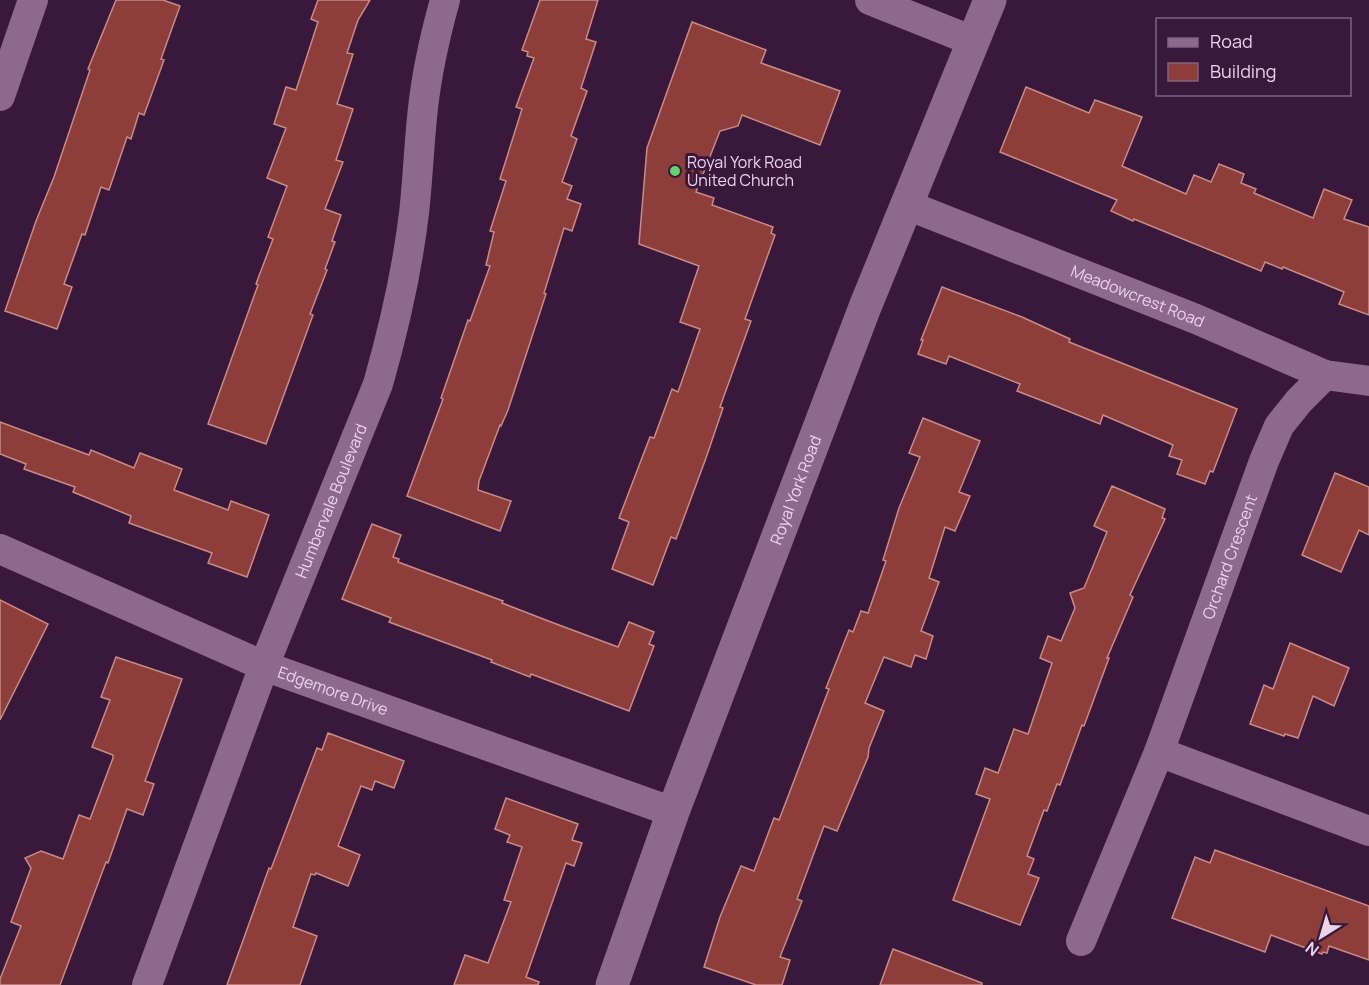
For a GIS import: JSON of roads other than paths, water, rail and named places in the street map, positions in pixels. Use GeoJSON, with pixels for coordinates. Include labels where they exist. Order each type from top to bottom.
{"type":"FeatureCollection","features":[{"type":"Feature","properties":{"kind":"main road","name":"Royal York Road"},"geometry":{"type":"LineString","coordinates":[[612,985],[673,812],[865,307],[990,0]]}},
{"type":"Feature","properties":{"kind":"street"},"geometry":{"type":"LineString","coordinates":[[0,96],[33,0]]}},
{"type":"Feature","properties":{"kind":"street","name":"Humbervale Boulevard"},"geometry":{"type":"LineString","coordinates":[[147,985],[264,666],[378,384],[402,292],[414,214],[429,64],[445,0]]}},
{"type":"Feature","properties":{"kind":"street"},"geometry":{"type":"LineString","coordinates":[[870,0],[973,41]]}},
{"type":"Feature","properties":{"kind":"street","name":"Meadowcrest Road"},"geometry":{"type":"LineString","coordinates":[[907,205],[1196,320],[1325,375],[1369,381]]}},
{"type":"Feature","properties":{"kind":"street","name":"Orchard Crescent"},"geometry":{"type":"LineString","coordinates":[[1081,941],[1159,752],[1264,461],[1279,426],[1299,401],[1325,375]]}},
{"type":"Feature","properties":{"kind":"street","name":"Edgemore Drive"},"geometry":{"type":"LineString","coordinates":[[0,549],[264,666],[673,812]]}},
{"type":"Feature","properties":{"kind":"street"},"geometry":{"type":"LineString","coordinates":[[1159,752],[1369,831]]}},
{"type":"Feature","properties":{"kind":"place","name":"Royal York Road United Church"},"geometry":{"type":"Point","coordinates":[675,171]}}]}
